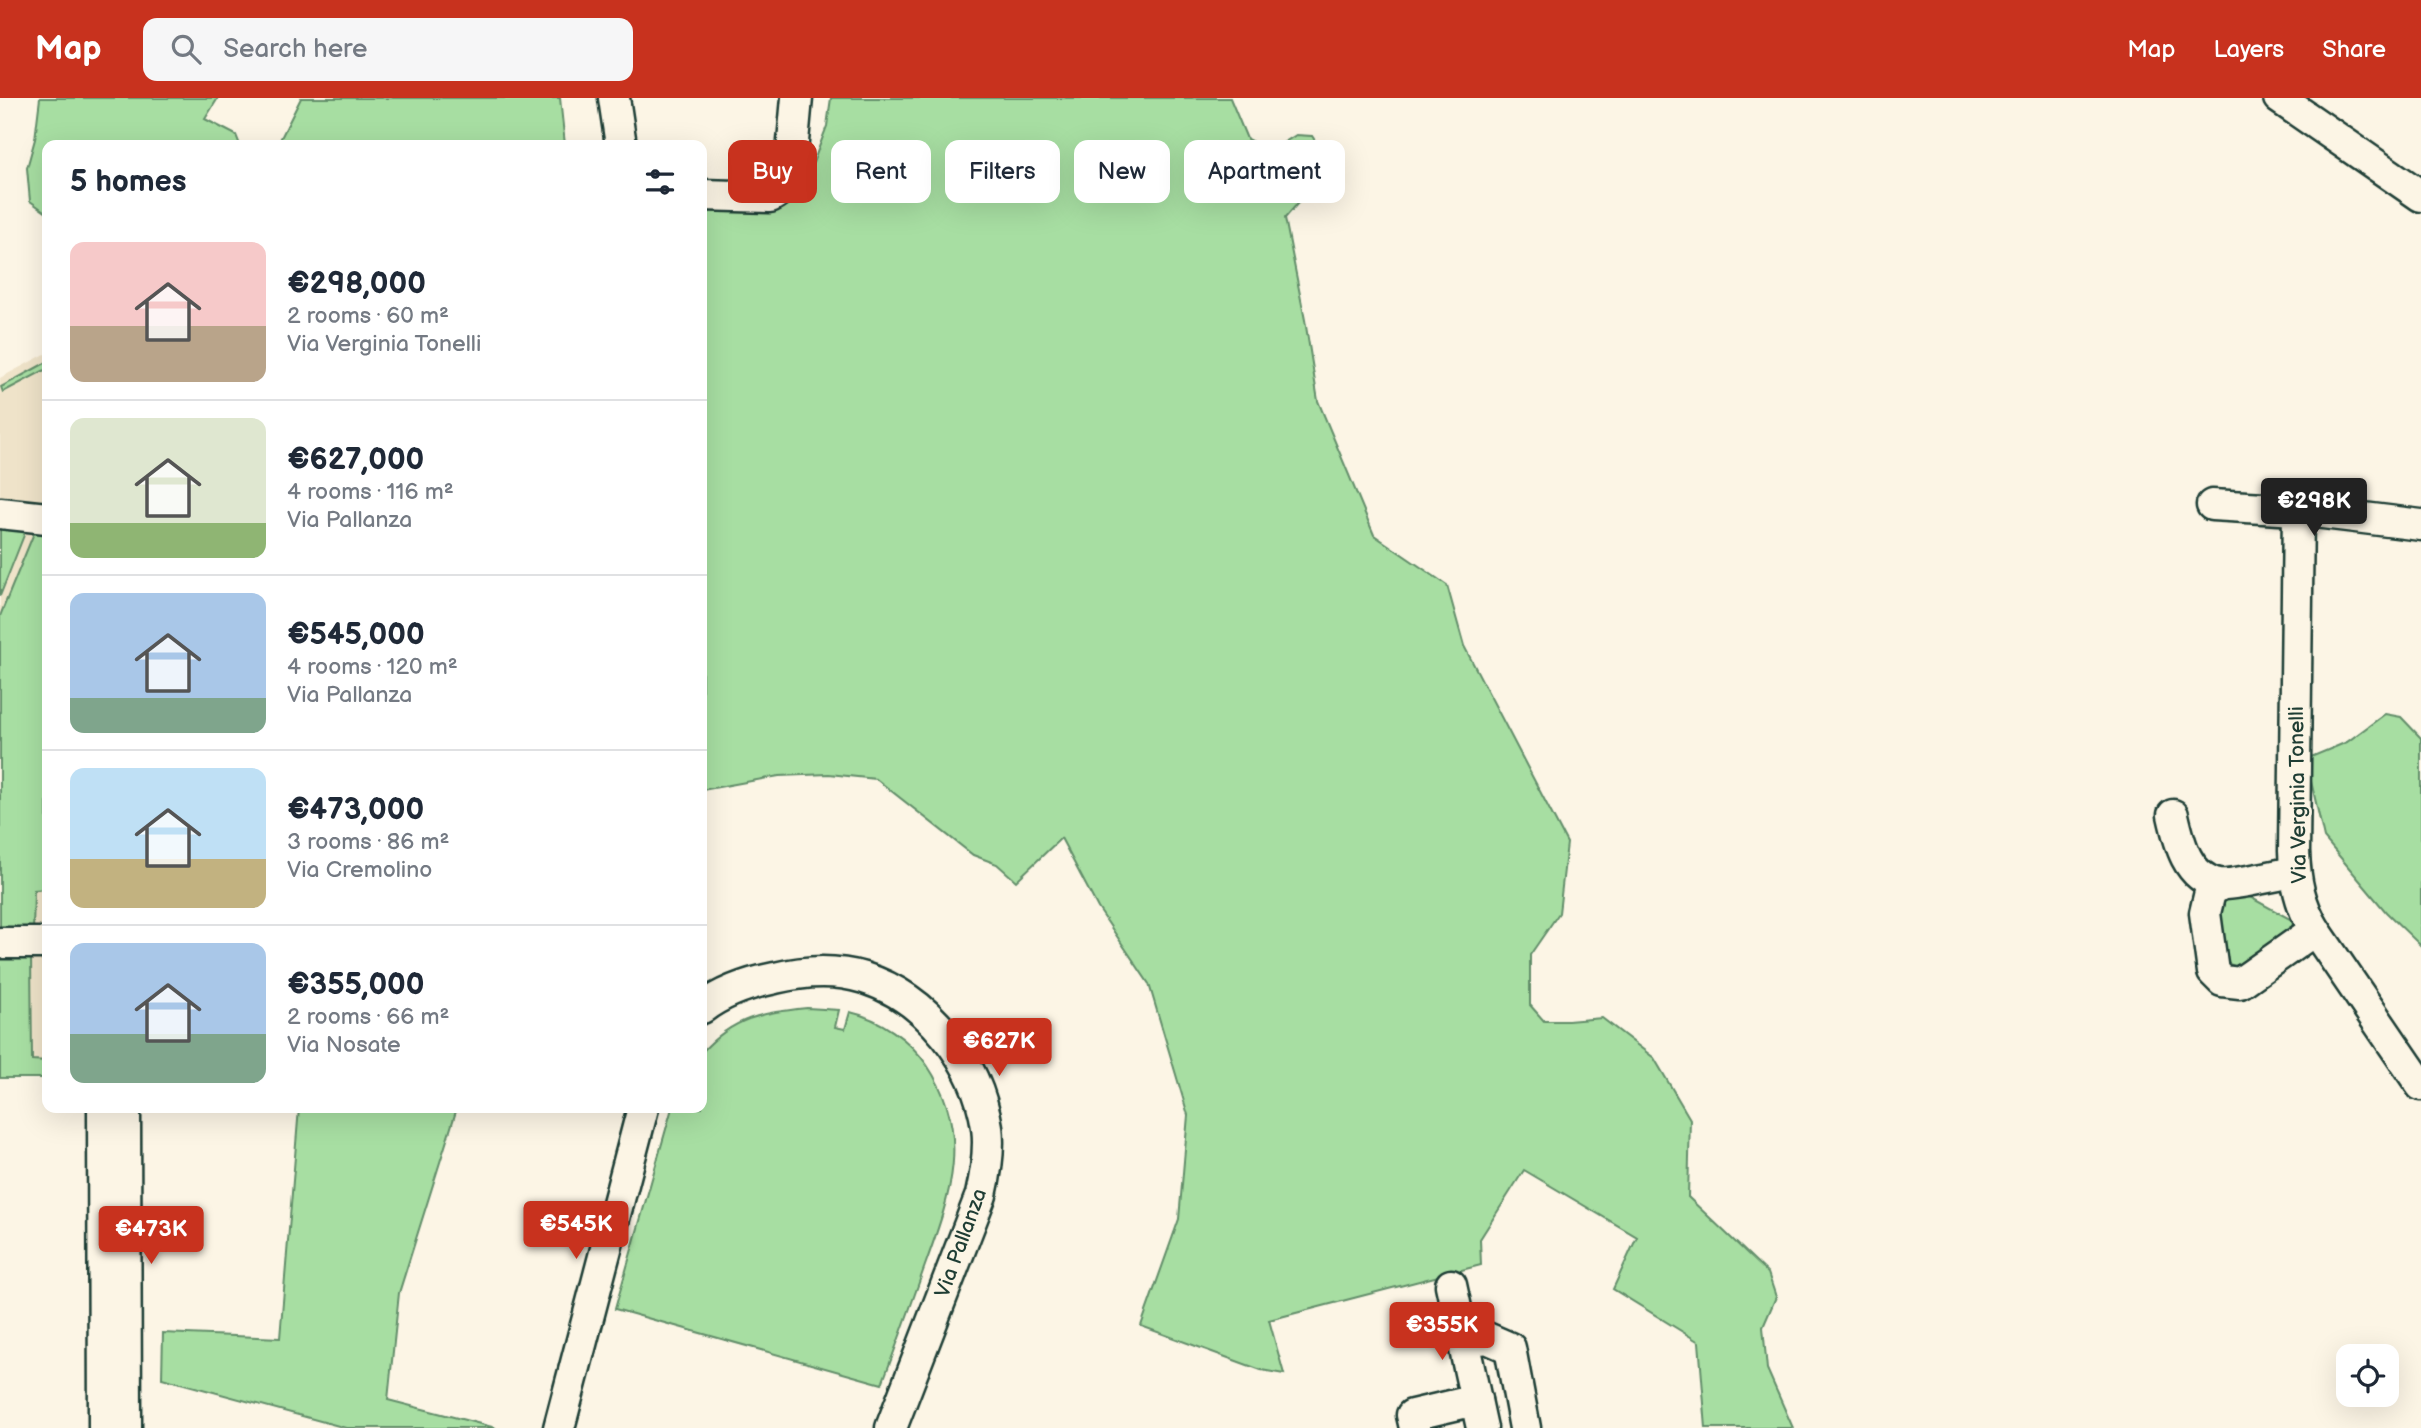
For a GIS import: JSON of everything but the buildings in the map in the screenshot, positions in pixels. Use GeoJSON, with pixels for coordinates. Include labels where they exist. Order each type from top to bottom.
{"type":"FeatureCollection","features":[{"type":"Feature","properties":{"kind":"street"},"geometry":{"type":"LineString","coordinates":[[614,98],[620,140]]}},
{"type":"Feature","properties":{"kind":"street"},"geometry":{"type":"LineString","coordinates":[[707,195],[769,197],[779,192],[790,174],[797,98]]}},
{"type":"Feature","properties":{"kind":"street"},"geometry":{"type":"LineString","coordinates":[[2279,98],[2421,196]]}},
{"type":"Feature","properties":{"kind":"street"},"geometry":{"type":"LineString","coordinates":[[2212,506],[2298,510],[2421,525]]}},
{"type":"Feature","properties":{"kind":"street","name":"Via Verginia Tonelli"},"geometry":{"type":"LineString","coordinates":[[2298,510],[2295,872],[2301,903],[2315,930],[2421,1085]]}},
{"type":"Feature","properties":{"kind":"street"},"geometry":{"type":"LineString","coordinates":[[0,513],[42,517]]}},
{"type":"Feature","properties":{"kind":"street"},"geometry":{"type":"LineString","coordinates":[[2173,815],[2179,842],[2189,864],[2204,878],[2220,885]]}},
{"type":"Feature","properties":{"kind":"street"},"geometry":{"type":"LineString","coordinates":[[2295,872],[2220,885],[2210,892],[2205,913],[2213,972],[2222,981],[2240,983],[2315,930]]}},
{"type":"Feature","properties":{"kind":"street"},"geometry":{"type":"LineString","coordinates":[[0,943],[42,943]]}},
{"type":"Feature","properties":{"kind":"street","name":"Via Pallanza"},"geometry":{"type":"LineString","coordinates":[[707,1004],[759,981],[797,973],[846,974],[883,985],[914,1005],[942,1031],[964,1062],[983,1107],[987,1129],[986,1174],[973,1219],[891,1428]]}},
{"type":"Feature","properties":{"kind":"street"},"geometry":{"type":"LineString","coordinates":[[103,1113],[120,1425]]}},
{"type":"Feature","properties":{"kind":"street"},"geometry":{"type":"LineString","coordinates":[[120,1425],[125,1113]]}},
{"type":"Feature","properties":{"kind":"street"},"geometry":{"type":"LineString","coordinates":[[559,1428],[642,1113]]}},
{"type":"Feature","properties":{"kind":"street"},"geometry":{"type":"LineString","coordinates":[[1415,1428],[1412,1415],[1479,1414],[1451,1285]]}},
{"type":"Feature","properties":{"kind":"street"},"geometry":{"type":"LineString","coordinates":[[1464,1341],[1488,1338],[1510,1348],[1525,1428]]}},
{"type":"Feature","properties":{"kind":"shaded area"},"geometry":{"type":"Polygon","coordinates":[[[42,356],[42,1078],[0,1078],[0,378],[42,356]]]}},
{"type":"Feature","properties":{"kind":"green space"},"geometry":{"type":"Polygon","coordinates":[[[40,98],[218,98],[205,119],[236,135],[238,140],[42,140],[42,209],[30,201],[27,168],[35,139],[40,98]]]}},
{"type":"Feature","properties":{"kind":"green space"},"geometry":{"type":"Polygon","coordinates":[[[301,98],[560,98],[564,140],[280,140],[301,98]]]}},
{"type":"Feature","properties":{"kind":"green space"},"geometry":{"type":"Polygon","coordinates":[[[831,98],[1230,98],[1249,140],[1184,140],[1184,203],[1298,203],[1285,218],[1318,401],[1374,535],[1447,585],[1464,646],[1567,843],[1559,913],[1530,955],[1530,1005],[1544,1021],[1602,1018],[1654,1058],[1690,1119],[1688,1197],[1768,1273],[1776,1297],[1763,1327],[1767,1369],[1793,1428],[1706,1428],[1699,1342],[1613,1289],[1637,1237],[1524,1170],[1480,1239],[1481,1265],[1269,1320],[1284,1374],[1261,1370],[1141,1326],[1179,1219],[1188,1115],[1149,984],[1098,908],[1061,838],[1016,881],[997,864],[973,855],[876,779],[829,774],[779,776],[707,789],[707,210],[777,209],[788,203],[817,203],[817,152],[827,126],[831,98]]]}},
{"type":"Feature","properties":{"kind":"green space"},"geometry":{"type":"Polygon","coordinates":[[[1296,135],[1312,136],[1315,140],[1288,140],[1296,135]]]}},
{"type":"Feature","properties":{"kind":"green space"},"geometry":{"type":"Polygon","coordinates":[[[42,365],[42,372],[3,392],[1,387],[42,365]]]}},
{"type":"Feature","properties":{"kind":"green space"},"geometry":{"type":"Polygon","coordinates":[[[30,520],[0,596],[0,521],[30,520]]]}},
{"type":"Feature","properties":{"kind":"green space"},"geometry":{"type":"Polygon","coordinates":[[[38,523],[42,523],[42,889],[34,890],[33,934],[0,934],[0,616],[38,523]]]}},
{"type":"Feature","properties":{"kind":"green space"},"geometry":{"type":"Polygon","coordinates":[[[2385,714],[2401,717],[2421,738],[2421,946],[2386,912],[2324,838],[2306,759],[2347,742],[2385,714]]]}},
{"type":"Feature","properties":{"kind":"green space"},"geometry":{"type":"Polygon","coordinates":[[[2232,893],[2248,896],[2293,923],[2291,929],[2236,967],[2225,962],[2216,907],[2232,893]]]}},
{"type":"Feature","properties":{"kind":"green space"},"geometry":{"type":"Polygon","coordinates":[[[0,952],[31,953],[32,1060],[42,1061],[42,1078],[0,1078],[0,952]]]}},
{"type":"Feature","properties":{"kind":"green space"},"geometry":{"type":"Polygon","coordinates":[[[807,1008],[839,1010],[835,1027],[845,1029],[850,1012],[893,1031],[912,1047],[927,1065],[942,1092],[950,1118],[953,1144],[948,1195],[882,1384],[615,1309],[671,1113],[707,1113],[707,1047],[737,1024],[776,1012],[807,1008]]]}},
{"type":"Feature","properties":{"kind":"green space"},"geometry":{"type":"Polygon","coordinates":[[[299,1113],[455,1113],[399,1293],[388,1400],[496,1428],[346,1428],[162,1378],[163,1333],[280,1338],[299,1113]]]}}]}
